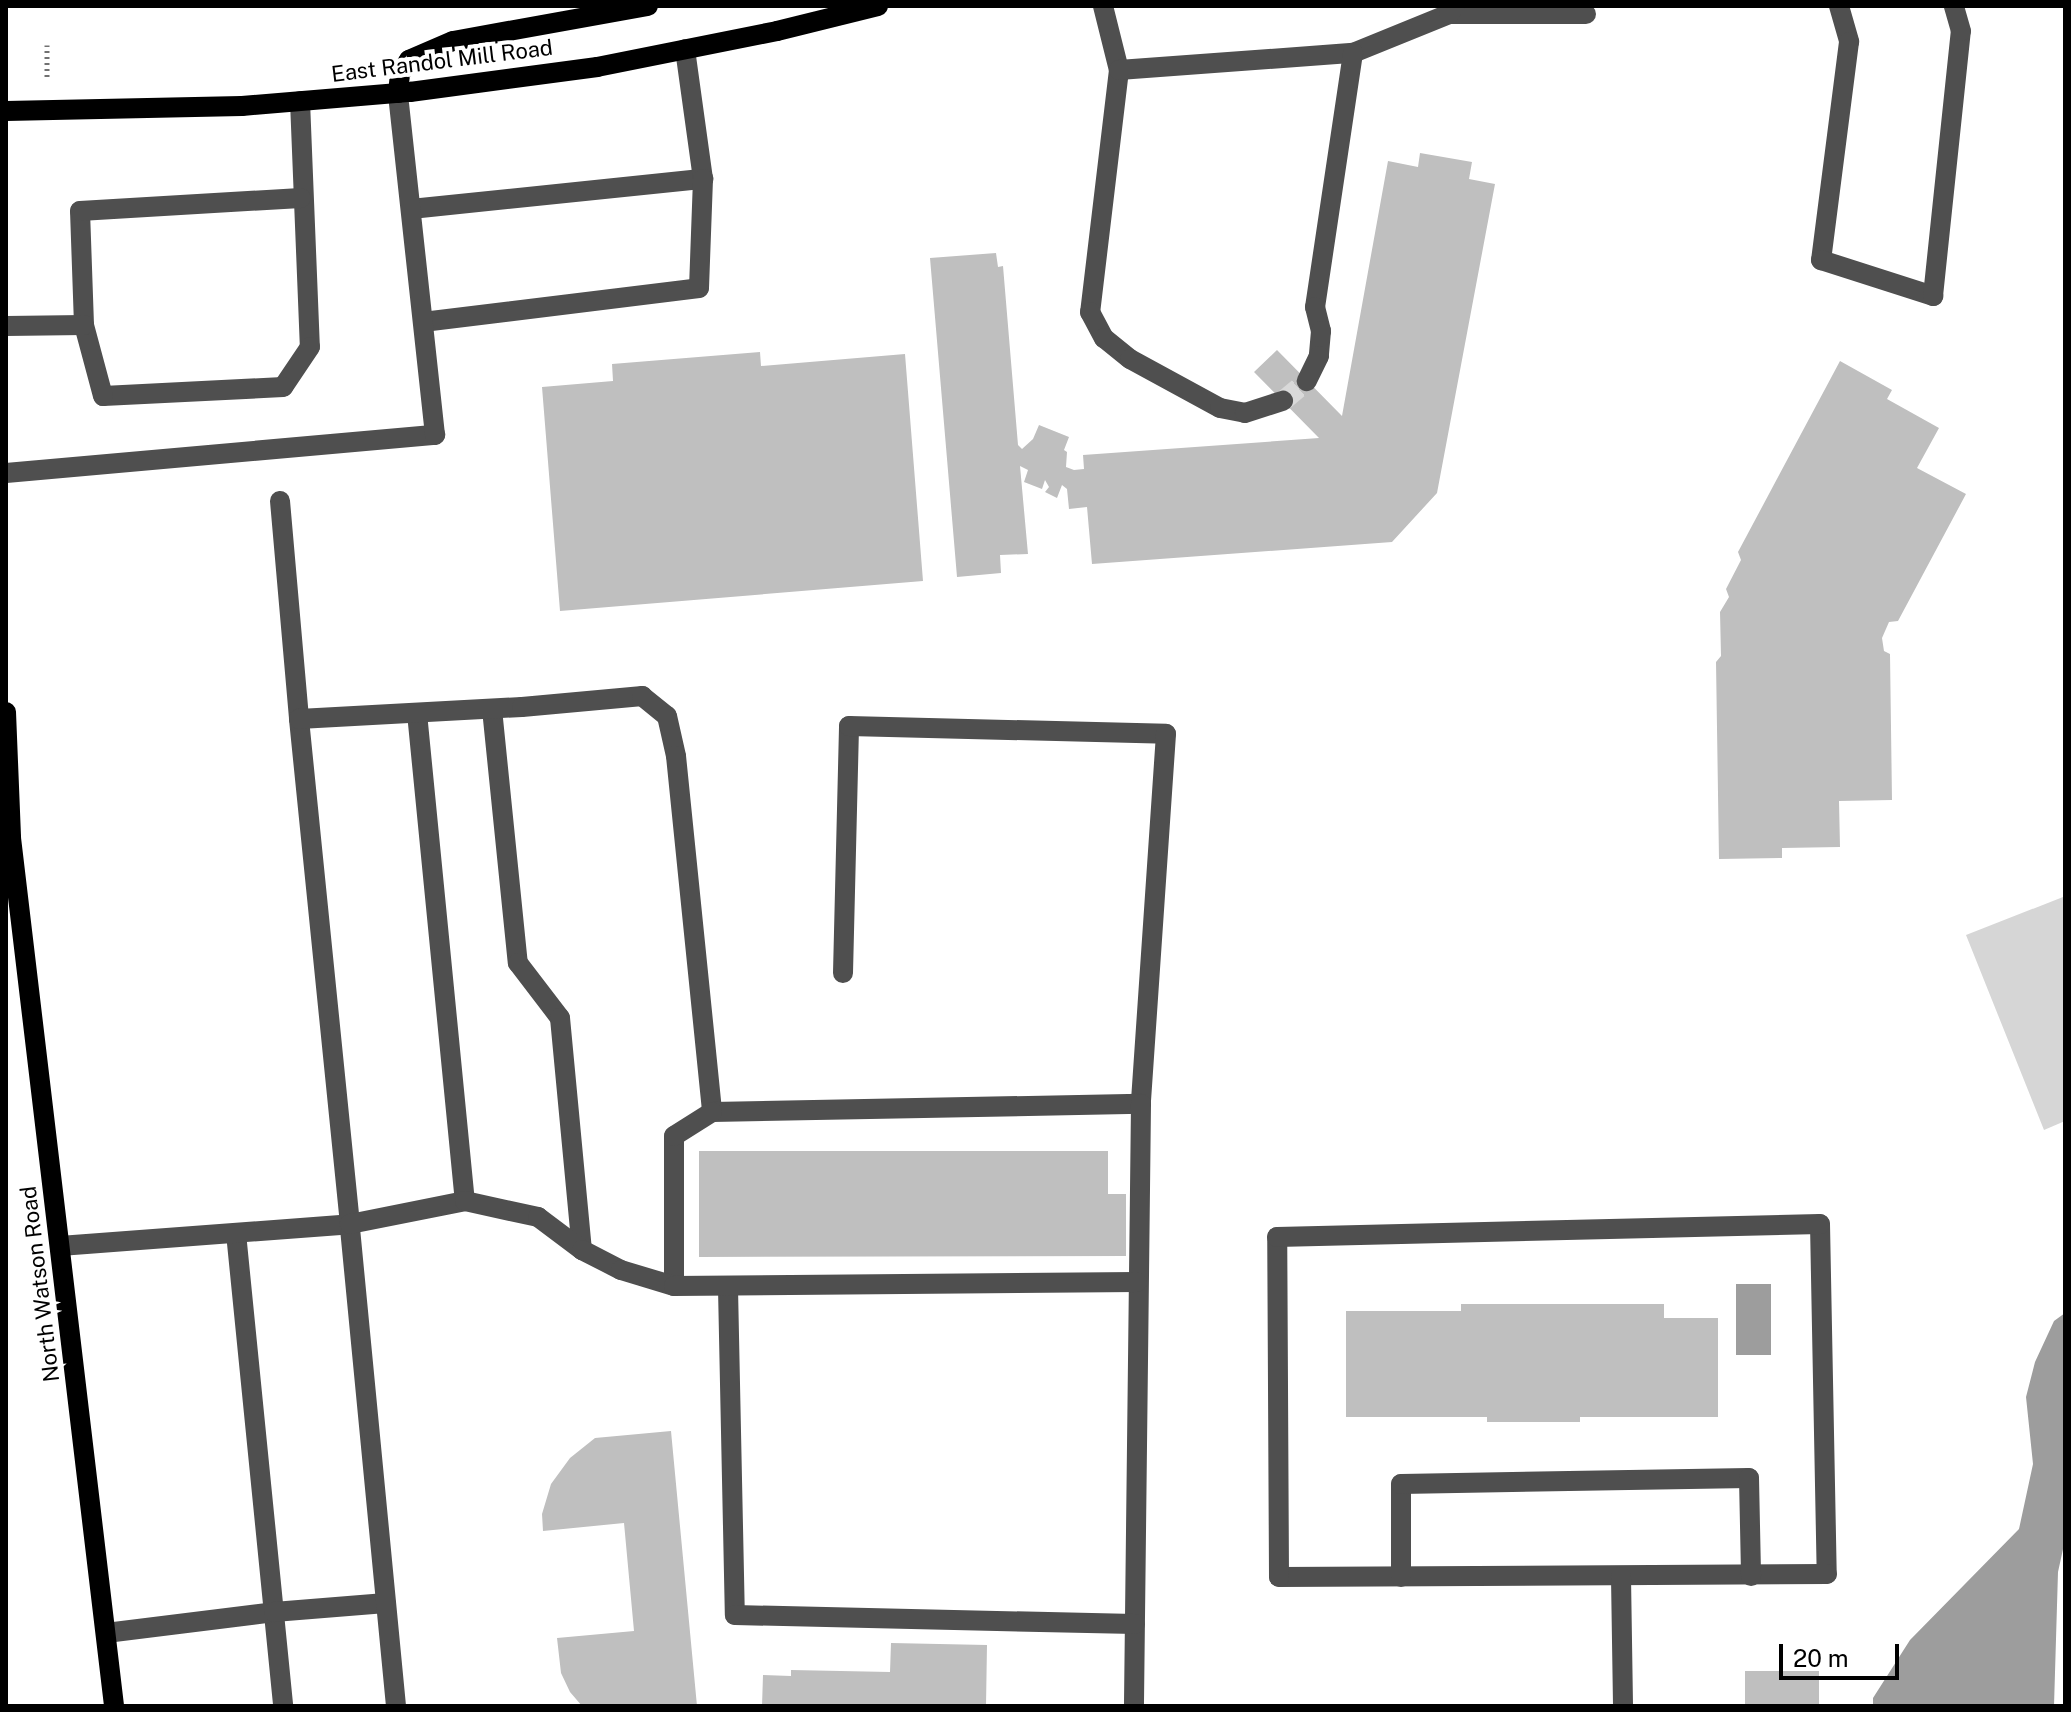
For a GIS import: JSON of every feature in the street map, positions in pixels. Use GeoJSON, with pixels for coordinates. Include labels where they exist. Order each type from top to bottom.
{"type":"FeatureCollection","features":[{"type":"Feature","properties":{"kind":"main road"},"geometry":{"type":"LineString","coordinates":[[398,93],[400,74],[409,60],[453,41],[648,6]]}},
{"type":"Feature","properties":{"kind":"main road","name":"East Randol Mill Road"},"geometry":{"type":"LineString","coordinates":[[6,111],[300,101],[398,93],[597,67],[878,6]]}},
{"type":"Feature","properties":{"kind":"main road","name":"North Watson Road"},"geometry":{"type":"LineString","coordinates":[[6,712],[11,838],[114,1706]]}},
{"type":"Feature","properties":{"kind":"lane"},"geometry":{"type":"LineString","coordinates":[[1103,6],[1119,70],[1090,312],[1104,338],[1130,359],[1220,408],[1245,413],[1283,401]]}},
{"type":"Feature","properties":{"kind":"lane"},"geometry":{"type":"LineString","coordinates":[[1839,6],[1849,42],[1821,260],[1933,296],[1961,31],[1954,6]]}},
{"type":"Feature","properties":{"kind":"lane"},"geometry":{"type":"LineString","coordinates":[[1119,70],[1353,53],[1452,10],[1586,14]]}},
{"type":"Feature","properties":{"kind":"lane"},"geometry":{"type":"LineString","coordinates":[[423,322],[699,288],[703,179],[685,49]]}},
{"type":"Feature","properties":{"kind":"lane"},"geometry":{"type":"LineString","coordinates":[[1307,381],[1319,356],[1321,331],[1315,307],[1353,53]]}},
{"type":"Feature","properties":{"kind":"lane"},"geometry":{"type":"LineString","coordinates":[[6,473],[435,435],[398,93]]}},
{"type":"Feature","properties":{"kind":"lane"},"geometry":{"type":"LineString","coordinates":[[300,101],[301,198],[310,347],[283,387],[103,396],[84,325],[80,211],[301,198]]}},
{"type":"Feature","properties":{"kind":"lane"},"geometry":{"type":"LineString","coordinates":[[411,209],[703,179]]}},
{"type":"Feature","properties":{"kind":"lane"},"geometry":{"type":"LineString","coordinates":[[6,326],[84,325]]}},
{"type":"Feature","properties":{"kind":"lane"},"geometry":{"type":"LineString","coordinates":[[280,501],[396,1706]]}},
{"type":"Feature","properties":{"kind":"lane"},"geometry":{"type":"LineString","coordinates":[[299,719],[492,709],[642,696],[667,716],[676,756],[712,1112]]}},
{"type":"Feature","properties":{"kind":"lane"},"geometry":{"type":"LineString","coordinates":[[492,709],[518,963],[560,1018],[582,1250]]}},
{"type":"Feature","properties":{"kind":"lane"},"geometry":{"type":"LineString","coordinates":[[417,713],[465,1201]]}},
{"type":"Feature","properties":{"kind":"lane"},"geometry":{"type":"LineString","coordinates":[[843,973],[849,726],[1166,734],[1141,1104],[1134,1706]]}},
{"type":"Feature","properties":{"kind":"lane"},"geometry":{"type":"LineString","coordinates":[[674,1286],[674,1136],[712,1112],[1141,1104]]}},
{"type":"Feature","properties":{"kind":"lane"},"geometry":{"type":"LineString","coordinates":[[60,1246],[350,1224],[465,1201],[538,1217],[582,1250],[621,1270],[674,1286],[728,1288],[1137,1282]]}},
{"type":"Feature","properties":{"kind":"lane"},"geometry":{"type":"LineString","coordinates":[[1820,1224],[1827,1574],[1751,1576],[1279,1577],[1277,1237],[1820,1224]]}},
{"type":"Feature","properties":{"kind":"lane"},"geometry":{"type":"LineString","coordinates":[[236,1233],[283,1706]]}},
{"type":"Feature","properties":{"kind":"lane"},"geometry":{"type":"LineString","coordinates":[[728,1288],[735,1615],[1135,1624]]}},
{"type":"Feature","properties":{"kind":"lane"},"geometry":{"type":"LineString","coordinates":[[1401,1577],[1401,1484],[1749,1478],[1751,1576]]}},
{"type":"Feature","properties":{"kind":"lane"},"geometry":{"type":"LineString","coordinates":[[1621,1577],[1623,1706]]}},
{"type":"Feature","properties":{"kind":"lane"},"geometry":{"type":"LineString","coordinates":[[106,1633],[274,1612],[386,1603]]}},
{"type":"Feature","properties":{"kind":"path"},"geometry":{"type":"LineString","coordinates":[[47,45],[47,84]]}},
{"type":"Feature","properties":{"kind":"shaded area"},"geometry":{"type":"Polygon","coordinates":[[[2063,897],[2065,1121],[2044,1130],[1966,935],[2063,897]]]}},
{"type":"Feature","properties":{"kind":"shaded area"},"geometry":{"type":"Polygon","coordinates":[[[1736,1284],[1771,1284],[1771,1355],[1736,1355],[1736,1284]]]}},
{"type":"Feature","properties":{"kind":"shaded area"},"geometry":{"type":"Polygon","coordinates":[[[2065,1313],[2065,1540],[2058,1572],[2054,1706],[1873,1706],[1873,1698],[1910,1640],[2019,1529],[2033,1464],[2026,1397],[2035,1362],[2054,1321],[2065,1313]]]}},
{"type":"Feature","properties":{"kind":"building"},"geometry":{"type":"Polygon","coordinates":[[[1420,153],[1472,162],[1469,179],[1495,184],[1437,493],[1392,542],[1092,564],[1087,507],[1069,509],[1067,489],[1062,485],[1057,498],[1045,492],[1049,487],[1045,480],[1042,489],[1024,482],[1028,470],[1020,466],[1028,554],[1000,555],[1001,573],[957,577],[930,258],[996,253],[998,267],[1003,266],[1018,445],[1022,449],[1033,439],[1039,425],[1069,437],[1064,450],[1067,452],[1066,467],[1074,470],[1084,469],[1083,455],[1319,438],[1254,372],[1277,350],[1342,416],[1388,161],[1418,167],[1420,153]]]}},
{"type":"Feature","properties":{"kind":"building"},"geometry":{"type":"Polygon","coordinates":[[[760,352],[761,366],[905,354],[923,581],[560,611],[542,387],[613,381],[612,364],[760,352]]]}},
{"type":"Feature","properties":{"kind":"building"},"geometry":{"type":"Polygon","coordinates":[[[1840,361],[1892,390],[1887,399],[1939,428],[1917,468],[1966,494],[1898,621],[1889,622],[1882,638],[1884,651],[1890,654],[1892,800],[1839,801],[1840,847],[1782,848],[1782,858],[1719,859],[1716,662],[1721,656],[1720,612],[1729,597],[1726,589],[1741,560],[1738,552],[1840,361]]]}},
{"type":"Feature","properties":{"kind":"building"},"geometry":{"type":"Polygon","coordinates":[[[699,1151],[1108,1151],[1108,1194],[1126,1194],[1126,1256],[699,1257],[699,1151]]]}},
{"type":"Feature","properties":{"kind":"building"},"geometry":{"type":"Polygon","coordinates":[[[1461,1304],[1664,1304],[1664,1318],[1718,1318],[1718,1417],[1580,1417],[1580,1422],[1487,1422],[1487,1417],[1346,1417],[1346,1311],[1461,1311],[1461,1304]]]}},
{"type":"Feature","properties":{"kind":"building"},"geometry":{"type":"Polygon","coordinates":[[[671,1431],[697,1706],[582,1706],[570,1692],[561,1673],[557,1638],[634,1631],[624,1523],[543,1531],[542,1514],[551,1484],[570,1458],[595,1438],[671,1431]]]}},
{"type":"Feature","properties":{"kind":"building"},"geometry":{"type":"Polygon","coordinates":[[[891,1643],[987,1645],[986,1706],[762,1706],[763,1675],[791,1676],[791,1670],[890,1672],[891,1643]]]}},
{"type":"Feature","properties":{"kind":"building"},"geometry":{"type":"Polygon","coordinates":[[[1745,1671],[1819,1671],[1819,1706],[1745,1706],[1745,1671]]]}},
{"type":"Feature","properties":{"kind":"tunnel"},"geometry":{"type":"LineString","coordinates":[[1283,401],[1307,381]]}}]}
